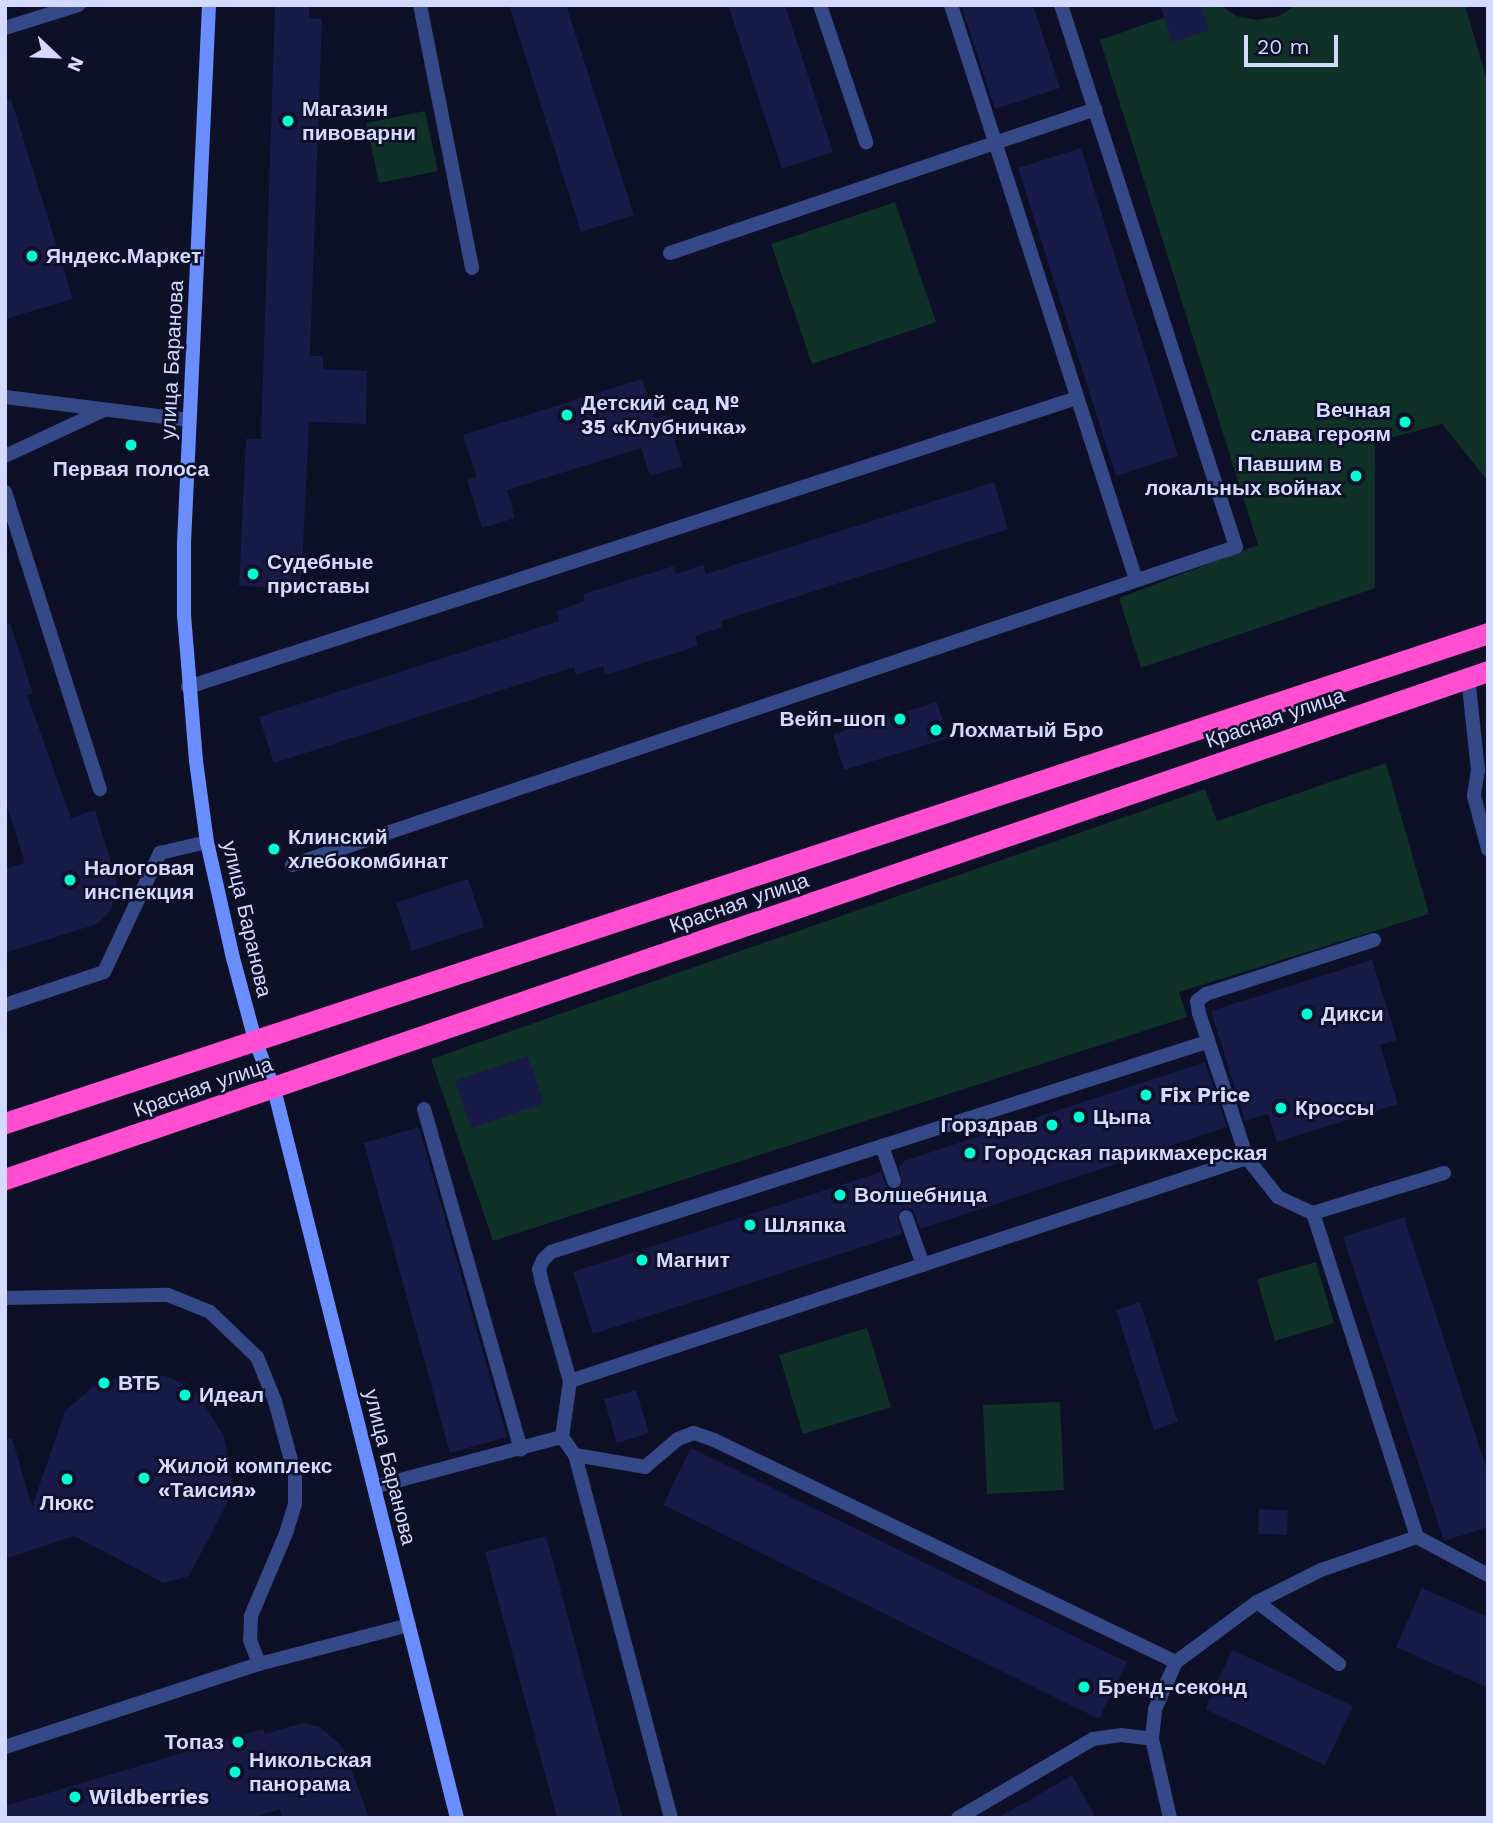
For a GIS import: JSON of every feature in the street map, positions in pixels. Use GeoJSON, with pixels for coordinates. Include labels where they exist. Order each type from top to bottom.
{"type":"FeatureCollection","features":[{"type":"Feature","properties":{"kind":"highway","name":"Красная улица"},"geometry":{"type":"LineString","coordinates":[[5,1123],[1488,633]]}},
{"type":"Feature","properties":{"kind":"highway","name":"Красная улица"},"geometry":{"type":"LineString","coordinates":[[5,1179],[274,1089],[1478,674]]}},
{"type":"Feature","properties":{"kind":"street"},"geometry":{"type":"LineString","coordinates":[[5,28],[79,5]]}},
{"type":"Feature","properties":{"kind":"street","name":"улица Баранова"},"geometry":{"type":"LineString","coordinates":[[209,5],[184,544],[188,687],[207,842],[255,1040],[274,1089],[457,1818]]}},
{"type":"Feature","properties":{"kind":"street"},"geometry":{"type":"LineString","coordinates":[[420,5],[471,268]]}},
{"type":"Feature","properties":{"kind":"street"},"geometry":{"type":"LineString","coordinates":[[820,5],[866,142]]}},
{"type":"Feature","properties":{"kind":"street"},"geometry":{"type":"LineString","coordinates":[[951,5],[1136,580]]}},
{"type":"Feature","properties":{"kind":"street"},"geometry":{"type":"LineString","coordinates":[[292,865],[1236,547],[1061,5]]}},
{"type":"Feature","properties":{"kind":"street"},"geometry":{"type":"LineString","coordinates":[[670,253],[994,140],[1095,109]]}},
{"type":"Feature","properties":{"kind":"street"},"geometry":{"type":"LineString","coordinates":[[5,397],[191,420]]}},
{"type":"Feature","properties":{"kind":"street"},"geometry":{"type":"LineString","coordinates":[[188,687],[1077,398]]}},
{"type":"Feature","properties":{"kind":"street"},"geometry":{"type":"LineString","coordinates":[[5,456],[102,411]]}},
{"type":"Feature","properties":{"kind":"street"},"geometry":{"type":"LineString","coordinates":[[5,492],[100,789]]}},
{"type":"Feature","properties":{"kind":"street"},"geometry":{"type":"LineString","coordinates":[[1478,674],[1483,768],[1474,796],[1488,849]]}},
{"type":"Feature","properties":{"kind":"street"},"geometry":{"type":"LineString","coordinates":[[5,1005],[104,972],[160,853],[207,842]]}},
{"type":"Feature","properties":{"kind":"street"},"geometry":{"type":"LineString","coordinates":[[1374,940],[1206,994],[1197,1001],[1207,1042],[1247,1158],[1278,1197],[1313,1213],[1444,1173]]}},
{"type":"Feature","properties":{"kind":"street"},"geometry":{"type":"LineString","coordinates":[[671,1818],[575,1455],[562,1437],[570,1381],[538,1269],[551,1252],[1207,1042]]}},
{"type":"Feature","properties":{"kind":"street"},"geometry":{"type":"LineString","coordinates":[[424,1109],[521,1449]]}},
{"type":"Feature","properties":{"kind":"street"},"geometry":{"type":"LineString","coordinates":[[882,1146],[894,1181]]}},
{"type":"Feature","properties":{"kind":"street"},"geometry":{"type":"LineString","coordinates":[[570,1381],[1247,1158]]}},
{"type":"Feature","properties":{"kind":"street"},"geometry":{"type":"LineString","coordinates":[[1313,1213],[1417,1536],[1488,1575]]}},
{"type":"Feature","properties":{"kind":"street"},"geometry":{"type":"LineString","coordinates":[[906,1217],[923,1265]]}},
{"type":"Feature","properties":{"kind":"street"},"geometry":{"type":"LineString","coordinates":[[5,1298],[168,1295],[193,1303],[219,1318],[257,1357],[275,1401],[295,1475],[295,1504],[287,1531],[251,1616],[250,1640],[258,1664]]}},
{"type":"Feature","properties":{"kind":"street"},"geometry":{"type":"LineString","coordinates":[[575,1455],[645,1467],[678,1439],[694,1433],[714,1440],[1176,1662]]}},
{"type":"Feature","properties":{"kind":"street"},"geometry":{"type":"LineString","coordinates":[[374,1487],[562,1437]]}},
{"type":"Feature","properties":{"kind":"street"},"geometry":{"type":"LineString","coordinates":[[1170,1818],[1152,1739],[1155,1709],[1176,1662],[1257,1602],[1321,1570],[1417,1536]]}},
{"type":"Feature","properties":{"kind":"street"},"geometry":{"type":"LineString","coordinates":[[1257,1602],[1339,1664]]}},
{"type":"Feature","properties":{"kind":"street"},"geometry":{"type":"LineString","coordinates":[[5,1747],[258,1664],[409,1625]]}},
{"type":"Feature","properties":{"kind":"street"},"geometry":{"type":"LineString","coordinates":[[958,1818],[1093,1740],[1121,1735],[1152,1739]]}},
{"type":"Feature","properties":{"kind":"green space"},"geometry":{"type":"Polygon","coordinates":[[[1200,5],[1220,5],[1236,16],[1257,20],[1279,16],[1296,5],[1465,5],[1488,84],[1488,481],[1442,424],[1375,442],[1375,588],[1141,668],[1119,598],[1258,545],[1100,40],[1200,5]]]}},
{"type":"Feature","properties":{"kind":"green space"},"geometry":{"type":"Polygon","coordinates":[[[425,111],[438,171],[379,183],[366,123],[425,111]]]}},
{"type":"Feature","properties":{"kind":"green space"},"geometry":{"type":"Polygon","coordinates":[[[895,202],[936,322],[812,364],[771,244],[895,202]]]}},
{"type":"Feature","properties":{"kind":"green space"},"geometry":{"type":"Polygon","coordinates":[[[1386,763],[1429,914],[1179,992],[1187,1017],[493,1241],[431,1059],[1205,789],[1217,821],[1386,763]]]}},
{"type":"Feature","properties":{"kind":"green space"},"geometry":{"type":"Polygon","coordinates":[[[1316,1262],[1334,1323],[1275,1341],[1257,1279],[1316,1262]]]}},
{"type":"Feature","properties":{"kind":"green space"},"geometry":{"type":"Polygon","coordinates":[[[867,1328],[891,1407],[803,1434],[779,1355],[867,1328]]]}},
{"type":"Feature","properties":{"kind":"green space"},"geometry":{"type":"Polygon","coordinates":[[[1060,1402],[1064,1490],[987,1494],[983,1405],[1060,1402]]]}},
{"type":"Feature","properties":{"kind":"building"},"geometry":{"type":"Polygon","coordinates":[[[275,5],[309,5],[309,18],[322,19],[310,356],[323,356],[323,369],[367,371],[366,424],[309,422],[301,589],[239,586],[246,439],[261,439],[275,5]]]}},
{"type":"Feature","properties":{"kind":"building"},"geometry":{"type":"Polygon","coordinates":[[[509,5],[566,5],[634,215],[581,232],[509,5]]]}},
{"type":"Feature","properties":{"kind":"building"},"geometry":{"type":"Polygon","coordinates":[[[728,5],[785,5],[833,152],[782,169],[728,5]]]}},
{"type":"Feature","properties":{"kind":"building"},"geometry":{"type":"Polygon","coordinates":[[[961,5],[1033,5],[1060,88],[995,109],[961,5]]]}},
{"type":"Feature","properties":{"kind":"building"},"geometry":{"type":"Polygon","coordinates":[[[1160,5],[1201,5],[1209,30],[1172,42],[1160,5]]]}},
{"type":"Feature","properties":{"kind":"building"},"geometry":{"type":"Polygon","coordinates":[[[11,99],[73,299],[5,319],[5,100],[11,99]]]}},
{"type":"Feature","properties":{"kind":"building"},"geometry":{"type":"Polygon","coordinates":[[[1081,148],[1178,456],[1116,476],[1018,168],[1081,148]]]}},
{"type":"Feature","properties":{"kind":"building"},"geometry":{"type":"Polygon","coordinates":[[[642,379],[655,419],[667,415],[682,466],[650,476],[641,448],[507,490],[515,518],[482,528],[467,480],[477,477],[463,435],[642,379]]]}},
{"type":"Feature","properties":{"kind":"building"},"geometry":{"type":"Polygon","coordinates":[[[994,482],[1008,529],[721,621],[723,627],[695,636],[698,646],[605,675],[603,666],[576,675],[574,667],[274,763],[259,717],[559,621],[556,611],[585,601],[583,594],[674,566],[676,574],[703,565],[706,574],[994,482]]]}},
{"type":"Feature","properties":{"kind":"building"},"geometry":{"type":"Polygon","coordinates":[[[10,623],[33,694],[27,695],[71,818],[95,810],[117,882],[111,910],[97,924],[5,953],[5,869],[25,863],[5,800],[5,624],[10,623]]]}},
{"type":"Feature","properties":{"kind":"building"},"geometry":{"type":"Polygon","coordinates":[[[937,702],[948,738],[844,770],[833,734],[937,702]]]}},
{"type":"Feature","properties":{"kind":"building"},"geometry":{"type":"Polygon","coordinates":[[[468,879],[484,927],[412,951],[396,903],[468,879]]]}},
{"type":"Feature","properties":{"kind":"building"},"geometry":{"type":"Polygon","coordinates":[[[1372,960],[1397,1040],[1380,1045],[1398,1104],[1277,1142],[1268,1114],[1245,1121],[1211,1011],[1372,960]]]}},
{"type":"Feature","properties":{"kind":"building"},"geometry":{"type":"Polygon","coordinates":[[[528,1056],[544,1103],[471,1128],[455,1081],[528,1056]]]}},
{"type":"Feature","properties":{"kind":"building"},"geometry":{"type":"Polygon","coordinates":[[[1205,1062],[1227,1127],[926,1227],[920,1228],[913,1210],[903,1208],[897,1216],[902,1234],[593,1334],[573,1272],[881,1172],[887,1188],[896,1190],[903,1183],[899,1167],[904,1161],[1205,1062]]]}},
{"type":"Feature","properties":{"kind":"building"},"geometry":{"type":"Polygon","coordinates":[[[419,1127],[507,1437],[450,1453],[364,1143],[419,1127]]]}},
{"type":"Feature","properties":{"kind":"building"},"geometry":{"type":"Polygon","coordinates":[[[1404,1217],[1488,1473],[1488,1527],[1444,1541],[1343,1237],[1404,1217]]]}},
{"type":"Feature","properties":{"kind":"building"},"geometry":{"type":"Polygon","coordinates":[[[1140,1302],[1178,1422],[1154,1430],[1116,1310],[1140,1302]]]}},
{"type":"Feature","properties":{"kind":"building","name":"Жилой комплекс «Таисия»"},"geometry":{"type":"Polygon","coordinates":[[[143,1372],[169,1377],[196,1392],[224,1436],[234,1490],[189,1576],[164,1583],[74,1536],[5,1559],[5,1439],[12,1438],[32,1507],[65,1411],[98,1382],[143,1372]]]}},
{"type":"Feature","properties":{"kind":"building"},"geometry":{"type":"Polygon","coordinates":[[[636,1390],[649,1433],[617,1443],[604,1399],[636,1390]]]}},
{"type":"Feature","properties":{"kind":"building"},"geometry":{"type":"Polygon","coordinates":[[[691,1448],[1127,1662],[1099,1719],[663,1505],[691,1448]]]}},
{"type":"Feature","properties":{"kind":"building"},"geometry":{"type":"Polygon","coordinates":[[[1259,1509],[1288,1510],[1287,1535],[1258,1534],[1259,1509]]]}},
{"type":"Feature","properties":{"kind":"building"},"geometry":{"type":"Polygon","coordinates":[[[546,1536],[623,1818],[557,1818],[485,1552],[546,1536]]]}},
{"type":"Feature","properties":{"kind":"building"},"geometry":{"type":"Polygon","coordinates":[[[1422,1588],[1488,1617],[1488,1688],[1396,1647],[1422,1588]]]}},
{"type":"Feature","properties":{"kind":"building"},"geometry":{"type":"Polygon","coordinates":[[[1232,1650],[1353,1706],[1325,1765],[1205,1709],[1232,1650]]]}},
{"type":"Feature","properties":{"kind":"building","name":"Никольская панорама"},"geometry":{"type":"Polygon","coordinates":[[[303,1723],[320,1727],[343,1747],[369,1818],[282,1818],[280,1809],[251,1818],[5,1818],[5,1806],[263,1729],[265,1734],[303,1723]]]}},
{"type":"Feature","properties":{"kind":"building"},"geometry":{"type":"Polygon","coordinates":[[[1072,1775],[1096,1818],[997,1818],[1040,1794],[1072,1775]]]}},
{"type":"Feature","properties":{"kind":"place","name":"Магазин пивоварни"},"geometry":{"type":"Point","coordinates":[288,121]}},
{"type":"Feature","properties":{"kind":"place","name":"Яндекс.Маркет"},"geometry":{"type":"Point","coordinates":[32,256]}},
{"type":"Feature","properties":{"kind":"place","name":"Детский сад № 35 «Клубничка»"},"geometry":{"type":"Point","coordinates":[567,415]}},
{"type":"Feature","properties":{"kind":"place","name":"Вечная слава героям"},"geometry":{"type":"Point","coordinates":[1405,422]}},
{"type":"Feature","properties":{"kind":"place","name":"Первая полоса"},"geometry":{"type":"Point","coordinates":[131,445]}},
{"type":"Feature","properties":{"kind":"place","name":"Павшим в локальных войнах"},"geometry":{"type":"Point","coordinates":[1356,476]}},
{"type":"Feature","properties":{"kind":"place","name":"Судебные приставы"},"geometry":{"type":"Point","coordinates":[253,574]}},
{"type":"Feature","properties":{"kind":"place","name":"Вейп-шоп"},"geometry":{"type":"Point","coordinates":[900,719]}},
{"type":"Feature","properties":{"kind":"place","name":"Лохматый Бро"},"geometry":{"type":"Point","coordinates":[936,730]}},
{"type":"Feature","properties":{"kind":"place","name":"Клинский хлебокомбинат"},"geometry":{"type":"Point","coordinates":[274,849]}},
{"type":"Feature","properties":{"kind":"place","name":"Налоговая инспекция"},"geometry":{"type":"Point","coordinates":[70,880]}},
{"type":"Feature","properties":{"kind":"place","name":"Дикси"},"geometry":{"type":"Point","coordinates":[1307,1014]}},
{"type":"Feature","properties":{"kind":"place","name":"Fix Price"},"geometry":{"type":"Point","coordinates":[1146,1095]}},
{"type":"Feature","properties":{"kind":"place","name":"Кроссы"},"geometry":{"type":"Point","coordinates":[1281,1108]}},
{"type":"Feature","properties":{"kind":"place","name":"Цыпа"},"geometry":{"type":"Point","coordinates":[1079,1117]}},
{"type":"Feature","properties":{"kind":"place","name":"Горздрав"},"geometry":{"type":"Point","coordinates":[1052,1125]}},
{"type":"Feature","properties":{"kind":"place","name":"Городская парикмахерская"},"geometry":{"type":"Point","coordinates":[970,1153]}},
{"type":"Feature","properties":{"kind":"place","name":"Волшебница"},"geometry":{"type":"Point","coordinates":[840,1195]}},
{"type":"Feature","properties":{"kind":"place","name":"Шляпка"},"geometry":{"type":"Point","coordinates":[750,1225]}},
{"type":"Feature","properties":{"kind":"place","name":"Магнит"},"geometry":{"type":"Point","coordinates":[642,1260]}},
{"type":"Feature","properties":{"kind":"place","name":"ВТБ"},"geometry":{"type":"Point","coordinates":[104,1383]}},
{"type":"Feature","properties":{"kind":"place","name":"Идеал"},"geometry":{"type":"Point","coordinates":[185,1395]}},
{"type":"Feature","properties":{"kind":"place","name":"Жилой комплекс «Таисия»"},"geometry":{"type":"Point","coordinates":[144,1478]}},
{"type":"Feature","properties":{"kind":"place","name":"Люкс"},"geometry":{"type":"Point","coordinates":[67,1479]}},
{"type":"Feature","properties":{"kind":"place","name":"Бренд-секонд"},"geometry":{"type":"Point","coordinates":[1084,1687]}},
{"type":"Feature","properties":{"kind":"place","name":"Топаз"},"geometry":{"type":"Point","coordinates":[238,1742]}},
{"type":"Feature","properties":{"kind":"place","name":"Никольская панорама"},"geometry":{"type":"Point","coordinates":[235,1772]}},
{"type":"Feature","properties":{"kind":"place","name":"Wildberries"},"geometry":{"type":"Point","coordinates":[75,1797]}}]}
